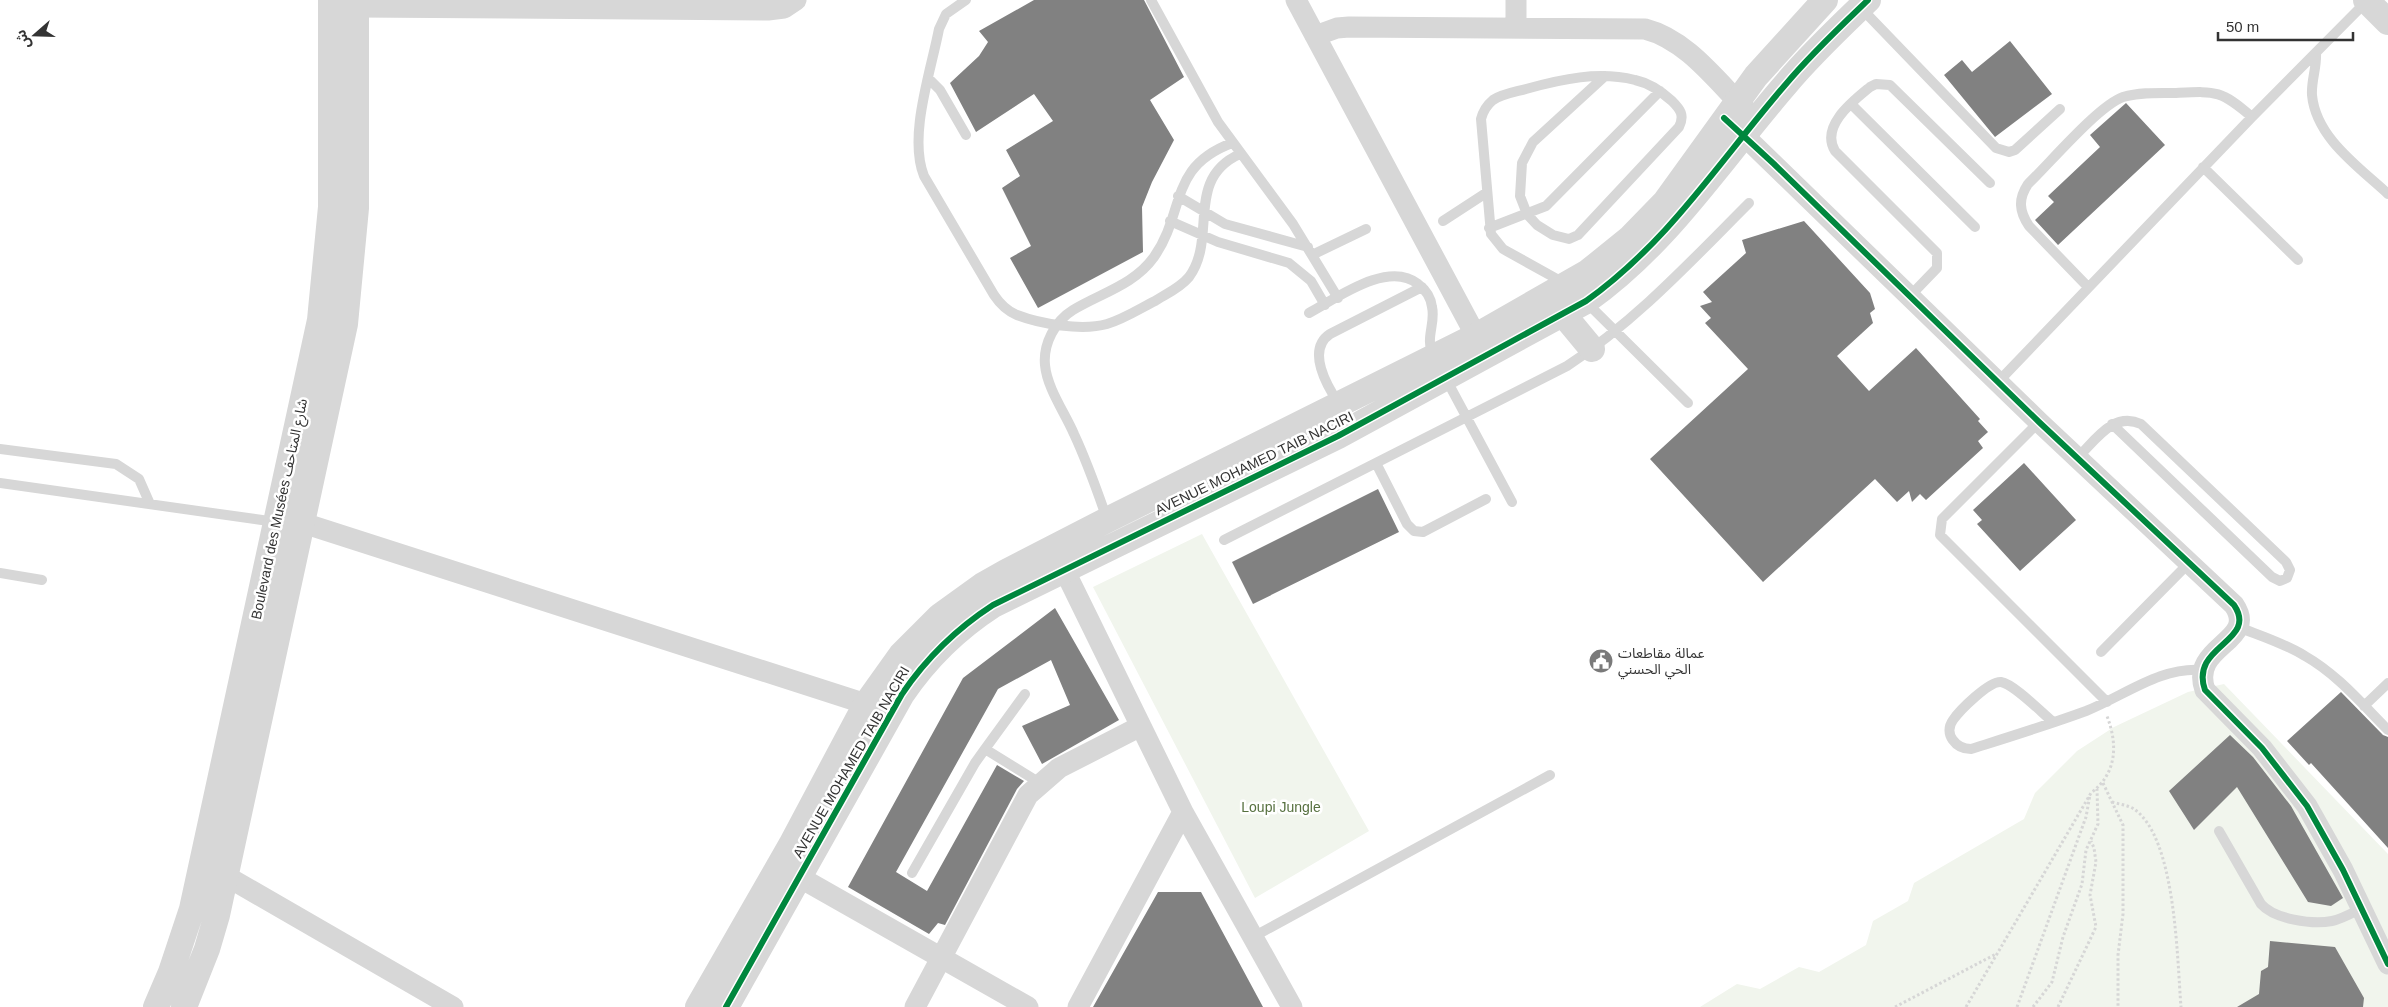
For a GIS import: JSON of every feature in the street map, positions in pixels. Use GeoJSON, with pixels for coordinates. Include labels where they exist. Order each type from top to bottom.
{"type":"FeatureCollection","features":[{"type":"Feature","properties":{"kind":"street","name":"Boulevard des Musées شارع المتاحف"},"geometry":{"type":"LineString","coordinates":[[156,1007],[171,972],[192,909],[320,320],[331,207],[331,0]]}},
{"type":"Feature","properties":{"kind":"street"},"geometry":{"type":"LineString","coordinates":[[356,4],[777,10],[796,0]]}},
{"type":"Feature","properties":{"kind":"street"},"geometry":{"type":"LineString","coordinates":[[1296,0],[1476,336]]}},
{"type":"Feature","properties":{"kind":"street"},"geometry":{"type":"LineString","coordinates":[[1516,0],[1516,28]]}},
{"type":"Feature","properties":{"kind":"street","name":"AVENUE MOHAMED TAIB NACIRI"},"geometry":{"type":"LineString","coordinates":[[726,1007],[902,694],[932,654],[965,625],[1059,559],[1107,520],[1340,405],[1440,368],[1563,314],[1577,293],[1610,256],[1648,221],[1665,202],[1730,110],[1780,47],[1825,0]]}},
{"type":"Feature","properties":{"kind":"street"},"geometry":{"type":"LineString","coordinates":[[2366,0],[2388,22]]}},
{"type":"Feature","properties":{"kind":"street","name":"Boulevard des Musées شارع المتاحف"},"geometry":{"type":"LineString","coordinates":[[184,1007],[207,948],[226,876],[338,362],[351,286],[357,179],[356,4]]}},
{"type":"Feature","properties":{"kind":"street","name":"AVENUE MOHAMED TAIB NACIRI"},"geometry":{"type":"LineString","coordinates":[[698,1007],[791,845],[866,704],[901,655],[940,616],[983,585],[1059,559],[1338,436],[1440,368],[1476,336],[1577,293],[1613,282],[1641,257],[1691,203],[1750,128],[1808,59],[1864,4]]}},
{"type":"Feature","properties":{"kind":"street"},"geometry":{"type":"LineString","coordinates":[[1315,36],[1348,27],[1632,28],[1657,32],[1680,46],[1730,110],[1750,128],[1910,296],[2039,422],[2188,564],[2234,605],[2239,616],[2238,627],[2231,637],[2209,658],[2203,670],[2203,683],[2209,696],[2262,748],[2307,806],[2326,837],[2388,964]]}},
{"type":"Feature","properties":{"kind":"street"},"geometry":{"type":"LineString","coordinates":[[1563,314],[1592,349]]}},
{"type":"Feature","properties":{"kind":"street"},"geometry":{"type":"LineString","coordinates":[[303,523],[866,704]]}},
{"type":"Feature","properties":{"kind":"street"},"geometry":{"type":"LineString","coordinates":[[1059,559],[1183,812],[1292,1007]]}},
{"type":"Feature","properties":{"kind":"street"},"geometry":{"type":"LineString","coordinates":[[915,1007],[1028,795],[1059,768],[1140,727]]}},
{"type":"Feature","properties":{"kind":"street"},"geometry":{"type":"LineString","coordinates":[[1078,1007],[1183,812]]}},
{"type":"Feature","properties":{"kind":"street"},"geometry":{"type":"LineString","coordinates":[[226,876],[453,1007]]}},
{"type":"Feature","properties":{"kind":"street"},"geometry":{"type":"LineString","coordinates":[[799,877],[1028,1007]]}},
{"type":"Feature","properties":{"kind":"lane"},"geometry":{"type":"LineString","coordinates":[[966,0],[952,8],[942,21],[916,144],[924,176],[1000,304],[1017,315],[1081,327],[1106,324],[1123,318],[1172,291],[1185,281],[1194,268],[1202,236],[1206,197],[1213,176],[1224,162],[1240,154]]}},
{"type":"Feature","properties":{"kind":"lane"},"geometry":{"type":"LineString","coordinates":[[1151,0],[1206,101],[1240,154],[1277,202],[1310,251],[1338,298]]}},
{"type":"Feature","properties":{"kind":"lane"},"geometry":{"type":"LineString","coordinates":[[1998,382],[2203,167],[2366,0]]}},
{"type":"Feature","properties":{"kind":"lane"},"geometry":{"type":"LineString","coordinates":[[1864,4],[1996,148],[2009,152],[2015,150],[2060,109]]}},
{"type":"Feature","properties":{"kind":"lane"},"geometry":{"type":"LineString","coordinates":[[2316,53],[2312,96],[2320,123],[2339,149],[2388,194]]}},
{"type":"Feature","properties":{"kind":"lane"},"geometry":{"type":"LineString","coordinates":[[1605,76],[1538,136],[1528,148],[1522,163],[1520,186],[1523,205],[1527,214],[1537,225],[1558,238],[1569,239],[1578,235],[1679,127],[1682,117],[1679,108],[1660,91],[1636,80],[1605,76],[1582,76],[1559,80],[1502,96],[1488,104],[1480,127],[1490,228],[1494,240],[1503,249],[1577,293],[1688,403]]}},
{"type":"Feature","properties":{"kind":"lane"},"geometry":{"type":"LineString","coordinates":[[929,79],[943,94],[966,135]]}},
{"type":"Feature","properties":{"kind":"lane"},"geometry":{"type":"LineString","coordinates":[[1910,296],[1937,268],[1937,253],[1832,146],[1831,128],[1870,87],[1876,84],[1890,85],[1990,183]]}},
{"type":"Feature","properties":{"kind":"lane"},"geometry":{"type":"LineString","coordinates":[[1490,228],[1508,219],[1546,206],[1660,91]]}},
{"type":"Feature","properties":{"kind":"lane"},"geometry":{"type":"LineString","coordinates":[[2088,287],[2028,226],[2021,210],[2021,196],[2028,184],[2103,109],[2122,98],[2144,93],[2214,92],[2227,96],[2252,117]]}},
{"type":"Feature","properties":{"kind":"lane"},"geometry":{"type":"LineString","coordinates":[[1852,105],[1974,227]]}},
{"type":"Feature","properties":{"kind":"lane"},"geometry":{"type":"LineString","coordinates":[[1107,520],[1086,463],[1046,372],[1045,353],[1058,324],[1073,310],[1121,286],[1145,268],[1162,244],[1183,184],[1198,162],[1208,154],[1232,142]]}},
{"type":"Feature","properties":{"kind":"lane"},"geometry":{"type":"LineString","coordinates":[[2203,167],[2298,260]]}},
{"type":"Feature","properties":{"kind":"lane"},"geometry":{"type":"LineString","coordinates":[[1443,221],[1486,193]]}},
{"type":"Feature","properties":{"kind":"lane"},"geometry":{"type":"LineString","coordinates":[[1178,196],[1204,213],[1237,229],[1310,251],[1366,229]]}},
{"type":"Feature","properties":{"kind":"lane"},"geometry":{"type":"LineString","coordinates":[[1224,540],[1541,380],[1592,349],[1643,309],[1749,202]]}},
{"type":"Feature","properties":{"kind":"lane"},"geometry":{"type":"LineString","coordinates":[[1170,221],[1202,236],[1280,260],[1297,268],[1311,281],[1325,305]]}},
{"type":"Feature","properties":{"kind":"lane"},"geometry":{"type":"LineString","coordinates":[[1309,313],[1372,280],[1388,276],[1406,277],[1422,287],[1432,304],[1433,317],[1429,344],[1512,502]]}},
{"type":"Feature","properties":{"kind":"lane"},"geometry":{"type":"LineString","coordinates":[[1340,405],[1329,388],[1322,368],[1319,355],[1321,343],[1330,334],[1422,287]]}},
{"type":"Feature","properties":{"kind":"lane"},"geometry":{"type":"LineString","coordinates":[[2077,458],[2112,424],[2129,420],[2146,428],[2286,562],[2290,570],[2287,578],[2280,581],[2272,577],[2112,424]]}},
{"type":"Feature","properties":{"kind":"lane"},"geometry":{"type":"LineString","coordinates":[[2039,422],[1942,519],[1940,535],[2105,703]]}},
{"type":"Feature","properties":{"kind":"lane"},"geometry":{"type":"LineString","coordinates":[[0,448],[116,464],[139,479],[150,504]]}},
{"type":"Feature","properties":{"kind":"lane"},"geometry":{"type":"LineString","coordinates":[[1376,463],[1407,524],[1414,531],[1424,532],[1486,499]]}},
{"type":"Feature","properties":{"kind":"lane"},"geometry":{"type":"LineString","coordinates":[[0,483],[277,522]]}},
{"type":"Feature","properties":{"kind":"lane"},"geometry":{"type":"LineString","coordinates":[[2101,652],[2188,564]]}},
{"type":"Feature","properties":{"kind":"lane"},"geometry":{"type":"LineString","coordinates":[[0,573],[42,580]]}},
{"type":"Feature","properties":{"kind":"lane"},"geometry":{"type":"LineString","coordinates":[[2238,627],[2306,656],[2328,672],[2388,730]]}},
{"type":"Feature","properties":{"kind":"lane"},"geometry":{"type":"LineString","coordinates":[[2053,722],[2007,684],[1996,682],[1987,686],[1953,720],[1950,732],[1954,743],[1959,747],[1970,749],[2053,722],[2105,703],[2171,672],[2187,669],[2203,670]]}},
{"type":"Feature","properties":{"kind":"lane"},"geometry":{"type":"LineString","coordinates":[[2364,706],[2388,683]]}},
{"type":"Feature","properties":{"kind":"lane"},"geometry":{"type":"LineString","coordinates":[[912,873],[975,763],[1025,694]]}},
{"type":"Feature","properties":{"kind":"lane"},"geometry":{"type":"LineString","coordinates":[[985,749],[1040,783]]}},
{"type":"Feature","properties":{"kind":"lane"},"geometry":{"type":"LineString","coordinates":[[1253,937],[1550,775]]}},
{"type":"Feature","properties":{"kind":"lane"},"geometry":{"type":"LineString","coordinates":[[2219,831],[2260,904],[2270,913],[2284,918],[2322,922],[2340,919],[2362,908]]}},
{"type":"Feature","properties":{"kind":"path"},"geometry":{"type":"LineString","coordinates":[[1966,1007],[2091,793],[2103,783],[2111,766],[2114,735],[2105,703]]}},
{"type":"Feature","properties":{"kind":"path"},"geometry":{"type":"LineString","coordinates":[[2103,783],[2123,825],[2125,854],[2123,914],[2118,955],[2118,1007]]}},
{"type":"Feature","properties":{"kind":"path"},"geometry":{"type":"LineString","coordinates":[[2033,1007],[2052,982],[2063,937],[2082,884],[2086,850],[2098,824],[2097,788]]}},
{"type":"Feature","properties":{"kind":"path"},"geometry":{"type":"LineString","coordinates":[[2017,1007],[2086,817],[2091,793]]}},
{"type":"Feature","properties":{"kind":"path"},"geometry":{"type":"LineString","coordinates":[[2112,802],[2134,808],[2155,833],[2168,877],[2181,1007]]}},
{"type":"Feature","properties":{"kind":"path"},"geometry":{"type":"LineString","coordinates":[[2058,1007],[2096,927],[2090,895],[2096,862],[2091,840]]}},
{"type":"Feature","properties":{"kind":"path"},"geometry":{"type":"LineString","coordinates":[[1895,1007],[1998,953]]}},
{"type":"Feature","properties":{"kind":"green space","name":"Loupi Jungle"},"geometry":{"type":"Polygon","coordinates":[[[1202,534],[1369,831],[1255,898],[1093,587],[1202,534]]]}},
{"type":"Feature","properties":{"kind":"green space"},"geometry":{"type":"Polygon","coordinates":[[[2224,684],[2388,854],[2388,1007],[1700,1007],[1737,984],[1760,989],[1799,967],[1819,972],[1866,945],[1873,921],[1908,901],[1914,883],[2024,819],[2035,793],[2077,751],[2114,727],[2188,692],[2224,684]]]}},
{"type":"Feature","properties":{"kind":"building"},"geometry":{"type":"Polygon","coordinates":[[[1034,0],[1144,0],[1184,77],[1150,100],[1174,140],[1152,182],[1142,207],[1143,252],[1038,308],[1010,258],[1031,246],[1002,188],[1020,176],[1006,150],[1053,121],[1034,94],[976,132],[950,83],[979,56],[988,42],[979,31],[1034,0]]]}},
{"type":"Feature","properties":{"kind":"building"},"geometry":{"type":"Polygon","coordinates":[[[2010,41],[2052,94],[1995,137],[1944,75],[1962,60],[1972,72],[2010,41]]]}},
{"type":"Feature","properties":{"kind":"building"},"geometry":{"type":"Polygon","coordinates":[[[2126,103],[2165,145],[2058,245],[2035,220],[2054,202],[2048,196],[2100,147],[2090,135],[2126,103]]]}},
{"type":"Feature","properties":{"kind":"building"},"geometry":{"type":"Polygon","coordinates":[[[1804,221],[1870,293],[1875,309],[1870,313],[1873,323],[1837,356],[1869,391],[1916,348],[1980,419],[1978,421],[1988,432],[1978,441],[1983,448],[1926,500],[1920,494],[1912,502],[1909,491],[1897,502],[1875,479],[1763,582],[1650,459],[1748,369],[1705,323],[1711,318],[1700,306],[1712,302],[1703,292],[1746,253],[1742,240],[1804,221]]]}},
{"type":"Feature","properties":{"kind":"building"},"geometry":{"type":"Polygon","coordinates":[[[2024,463],[2076,520],[2020,571],[1977,524],[1982,520],[1973,510],[2024,463]]]}},
{"type":"Feature","properties":{"kind":"building"},"geometry":{"type":"Polygon","coordinates":[[[1378,489],[1399,532],[1253,604],[1232,562],[1378,489]]]}},
{"type":"Feature","properties":{"kind":"building"},"geometry":{"type":"Polygon","coordinates":[[[1055,608],[1119,720],[1042,764],[1022,726],[1070,705],[1051,660],[998,689],[896,872],[927,891],[997,765],[1024,781],[1017,789],[945,925],[938,923],[929,934],[848,887],[963,678],[1055,608]]]}},
{"type":"Feature","properties":{"kind":"building"},"geometry":{"type":"Polygon","coordinates":[[[2341,692],[2383,735],[2388,737],[2388,848],[2311,763],[2309,765],[2287,741],[2341,692]]]}},
{"type":"Feature","properties":{"kind":"building"},"geometry":{"type":"Polygon","coordinates":[[[2230,735],[2253,757],[2291,806],[2343,898],[2331,906],[2308,902],[2237,787],[2194,830],[2169,791],[2230,735]]]}},
{"type":"Feature","properties":{"kind":"building"},"geometry":{"type":"Polygon","coordinates":[[[1158,892],[1201,892],[1263,1007],[1093,1007],[1158,892]]]}},
{"type":"Feature","properties":{"kind":"building"},"geometry":{"type":"Polygon","coordinates":[[[2270,941],[2335,947],[2364,998],[2363,1007],[2237,1007],[2259,994],[2261,971],[2268,967],[2270,941]]]}},
{"type":"Feature","properties":{"kind":"cycle path"},"geometry":{"type":"LineString","coordinates":[[726,1007],[902,694],[932,656],[955,634],[993,605],[1338,436],[1586,301],[1616,278],[1643,253],[1692,199],[1796,73],[1868,0]]}},
{"type":"Feature","properties":{"kind":"cycle path"},"geometry":{"type":"LineString","coordinates":[[1724,118],[1774,164],[2039,422],[2234,605],[2239,617],[2238,628],[2206,663],[2203,675],[2205,690],[2262,748],[2307,806],[2343,870],[2388,964]]}},
{"type":"Feature","properties":{"kind":"place","name":"عمالة مقاطعات الحي الحسني"},"geometry":{"type":"Point","coordinates":[1601,661]}}]}
